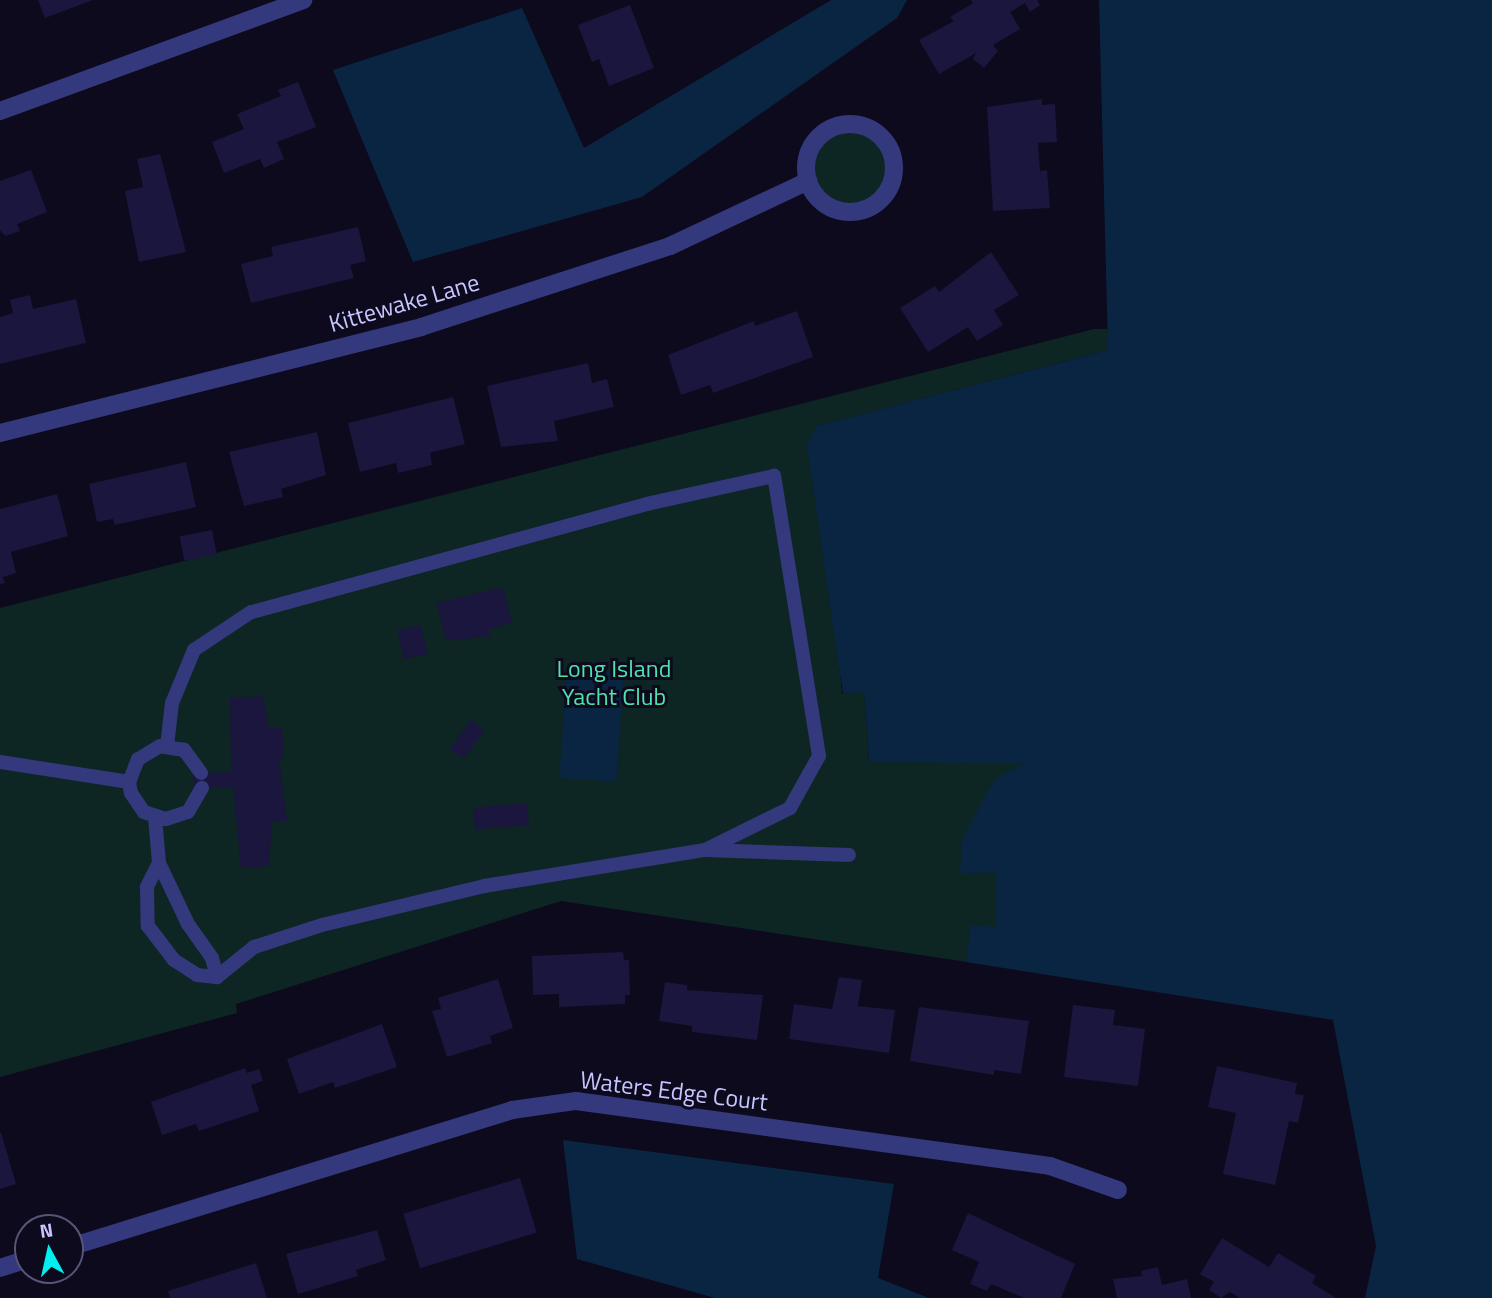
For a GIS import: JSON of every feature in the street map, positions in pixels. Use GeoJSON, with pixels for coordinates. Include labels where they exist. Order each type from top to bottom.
{"type":"FeatureCollection","features":[{"type":"Feature","properties":{"kind":"street"},"geometry":{"type":"LineString","coordinates":[[0,111],[303,0]]}},
{"type":"Feature","properties":{"kind":"street"},"geometry":{"type":"LineString","coordinates":[[838,126],[866,127],[878,134],[893,158],[890,187],[882,199],[855,212],[826,205],[808,181],[807,161],[815,142],[838,126]]}},
{"type":"Feature","properties":{"kind":"street","name":"Kittewake Lane"},"geometry":{"type":"LineString","coordinates":[[0,433],[421,327],[670,246],[808,181]]}},
{"type":"Feature","properties":{"kind":"street","name":"Waters Edge Court"},"geometry":{"type":"LineString","coordinates":[[84,1243],[512,1110],[576,1101],[1051,1166],[1118,1190]]}},
{"type":"Feature","properties":{"kind":"lane"},"geometry":{"type":"LineString","coordinates":[[167,746],[172,703],[194,650],[251,612],[648,505],[774,476],[819,756],[790,808],[705,850]]}},
{"type":"Feature","properties":{"kind":"lane"},"geometry":{"type":"LineString","coordinates":[[167,746],[184,750],[202,781],[188,812],[178,817],[155,817],[136,804],[129,782],[138,758],[167,746]]}},
{"type":"Feature","properties":{"kind":"lane"},"geometry":{"type":"LineString","coordinates":[[0,762],[129,782]]}},
{"type":"Feature","properties":{"kind":"lane"},"geometry":{"type":"LineString","coordinates":[[155,817],[159,863],[188,924],[212,958],[217,977]]}},
{"type":"Feature","properties":{"kind":"lane"},"geometry":{"type":"LineString","coordinates":[[159,863],[147,887],[148,926],[174,960],[197,975],[217,977],[254,947],[322,925],[484,886],[705,850],[849,855]]}},
{"type":"Feature","properties":{"kind":"green space"},"geometry":{"type":"Polygon","coordinates":[[[858,129],[871,135],[882,146],[888,159],[886,182],[871,199],[858,205],[842,205],[829,199],[814,182],[812,159],[818,146],[835,131],[858,129]]]}},
{"type":"Feature","properties":{"kind":"green space","name":"Long Island Yacht Club"},"geometry":{"type":"Polygon","coordinates":[[[1094,329],[1108,329],[1108,350],[817,426],[842,694],[864,691],[869,762],[1026,762],[1014,969],[561,901],[236,1004],[237,1013],[0,1077],[0,608],[1094,329]]]}},
{"type":"Feature","properties":{"kind":"water"},"geometry":{"type":"Polygon","coordinates":[[[831,0],[907,0],[897,18],[642,197],[413,262],[333,70],[522,8],[584,148],[831,0]]]}},
{"type":"Feature","properties":{"kind":"water"},"geometry":{"type":"Polygon","coordinates":[[[1099,0],[1492,0],[1492,1298],[1365,1298],[1376,1246],[1333,1020],[966,962],[971,925],[995,927],[996,872],[960,874],[962,841],[997,778],[1025,763],[869,762],[864,692],[843,694],[807,444],[816,426],[1108,350],[1099,0]]]}},
{"type":"Feature","properties":{"kind":"water"},"geometry":{"type":"Polygon","coordinates":[[[567,668],[624,672],[616,782],[559,778],[567,668]]]}},
{"type":"Feature","properties":{"kind":"water"},"geometry":{"type":"Polygon","coordinates":[[[563,1140],[894,1184],[878,1278],[929,1298],[715,1298],[577,1259],[563,1140]]]}},
{"type":"Feature","properties":{"kind":"building"},"geometry":{"type":"Polygon","coordinates":[[[38,0],[93,0],[45,18],[38,0]]]}},
{"type":"Feature","properties":{"kind":"building"},"geometry":{"type":"Polygon","coordinates":[[[971,0],[1037,0],[1040,5],[1030,12],[1025,3],[1010,12],[1020,29],[993,45],[998,51],[984,68],[973,59],[976,53],[939,74],[919,40],[954,21],[950,17],[973,3],[971,0]]]}},
{"type":"Feature","properties":{"kind":"building"},"geometry":{"type":"Polygon","coordinates":[[[630,5],[654,68],[609,86],[599,59],[592,62],[578,25],[630,5]]]}},
{"type":"Feature","properties":{"kind":"building"},"geometry":{"type":"Polygon","coordinates":[[[298,82],[316,127],[277,142],[284,159],[264,168],[260,159],[224,173],[212,142],[244,129],[237,114],[281,96],[278,90],[298,82]]]}},
{"type":"Feature","properties":{"kind":"building"},"geometry":{"type":"Polygon","coordinates":[[[1042,99],[1042,105],[1055,104],[1057,142],[1038,143],[1040,171],[1047,170],[1050,208],[993,211],[987,107],[1042,99]]]}},
{"type":"Feature","properties":{"kind":"building"},"geometry":{"type":"Polygon","coordinates":[[[160,154],[186,252],[139,262],[125,191],[143,187],[137,159],[160,154]]]}},
{"type":"Feature","properties":{"kind":"building"},"geometry":{"type":"Polygon","coordinates":[[[31,170],[47,212],[17,224],[20,231],[5,236],[0,230],[0,181],[31,170]]]}},
{"type":"Feature","properties":{"kind":"building"},"geometry":{"type":"Polygon","coordinates":[[[358,227],[366,261],[350,265],[354,278],[251,303],[241,264],[273,256],[271,247],[358,227]]]}},
{"type":"Feature","properties":{"kind":"building"},"geometry":{"type":"Polygon","coordinates":[[[991,252],[1019,295],[994,310],[1003,325],[977,341],[968,327],[928,352],[900,308],[935,286],[939,292],[991,252]]]}},
{"type":"Feature","properties":{"kind":"building"},"geometry":{"type":"Polygon","coordinates":[[[30,295],[33,309],[76,299],[86,343],[0,364],[0,317],[13,313],[10,300],[30,295]]]}},
{"type":"Feature","properties":{"kind":"building"},"geometry":{"type":"Polygon","coordinates":[[[797,311],[813,357],[713,393],[710,385],[681,395],[668,355],[754,321],[755,326],[797,311]]]}},
{"type":"Feature","properties":{"kind":"building"},"geometry":{"type":"Polygon","coordinates":[[[588,363],[592,383],[607,379],[614,407],[554,421],[558,441],[501,447],[487,386],[588,363]]]}},
{"type":"Feature","properties":{"kind":"building"},"geometry":{"type":"Polygon","coordinates":[[[453,397],[465,444],[430,453],[432,465],[398,473],[396,463],[360,472],[348,423],[453,397]]]}},
{"type":"Feature","properties":{"kind":"building"},"geometry":{"type":"Polygon","coordinates":[[[317,432],[326,475],[281,489],[283,497],[244,506],[229,452],[317,432]]]}},
{"type":"Feature","properties":{"kind":"building"},"geometry":{"type":"Polygon","coordinates":[[[186,462],[196,507],[115,525],[113,519],[97,522],[89,484],[186,462]]]}},
{"type":"Feature","properties":{"kind":"building"},"geometry":{"type":"Polygon","coordinates":[[[57,494],[68,536],[11,552],[16,573],[3,577],[5,583],[0,584],[0,509],[57,494]]]}},
{"type":"Feature","properties":{"kind":"building"},"geometry":{"type":"Polygon","coordinates":[[[212,530],[217,555],[184,561],[180,536],[212,530]]]}},
{"type":"Feature","properties":{"kind":"building"},"geometry":{"type":"Polygon","coordinates":[[[503,587],[512,623],[489,629],[491,636],[446,641],[437,603],[503,587]]]}},
{"type":"Feature","properties":{"kind":"building"},"geometry":{"type":"Polygon","coordinates":[[[421,625],[427,654],[404,659],[398,630],[421,625]]]}},
{"type":"Feature","properties":{"kind":"building"},"geometry":{"type":"Polygon","coordinates":[[[263,696],[269,728],[282,727],[284,758],[279,758],[287,821],[272,822],[269,866],[241,868],[233,787],[194,788],[193,773],[231,772],[230,698],[263,696]]]}},
{"type":"Feature","properties":{"kind":"building"},"geometry":{"type":"Polygon","coordinates":[[[471,720],[485,730],[464,759],[450,749],[471,720]]]}},
{"type":"Feature","properties":{"kind":"building"},"geometry":{"type":"Polygon","coordinates":[[[527,803],[529,825],[475,830],[473,808],[527,803]]]}},
{"type":"Feature","properties":{"kind":"building"},"geometry":{"type":"Polygon","coordinates":[[[623,952],[624,960],[629,960],[630,995],[625,995],[625,1004],[559,1007],[559,994],[533,995],[532,956],[623,952]]]}},
{"type":"Feature","properties":{"kind":"building"},"geometry":{"type":"Polygon","coordinates":[[[839,977],[862,980],[858,1006],[895,1010],[889,1053],[789,1039],[794,1004],[832,1009],[839,977]]]}},
{"type":"Feature","properties":{"kind":"building"},"geometry":{"type":"Polygon","coordinates":[[[498,979],[513,1028],[490,1036],[492,1043],[447,1057],[432,1011],[441,1009],[438,998],[498,979]]]}},
{"type":"Feature","properties":{"kind":"building"},"geometry":{"type":"Polygon","coordinates":[[[665,982],[687,985],[687,990],[763,995],[757,1040],[692,1032],[692,1026],[659,1021],[665,982]]]}},
{"type":"Feature","properties":{"kind":"building"},"geometry":{"type":"Polygon","coordinates":[[[1073,1005],[1115,1010],[1113,1025],[1145,1029],[1138,1086],[1064,1077],[1073,1005]]]}},
{"type":"Feature","properties":{"kind":"building"},"geometry":{"type":"Polygon","coordinates":[[[919,1007],[1029,1021],[1021,1074],[994,1070],[994,1075],[910,1061],[919,1007]]]}},
{"type":"Feature","properties":{"kind":"building"},"geometry":{"type":"Polygon","coordinates":[[[382,1024],[397,1067],[335,1088],[333,1082],[299,1094],[287,1059],[382,1024]]]}},
{"type":"Feature","properties":{"kind":"building"},"geometry":{"type":"Polygon","coordinates":[[[1217,1066],[1297,1083],[1295,1094],[1304,1095],[1298,1123],[1289,1121],[1275,1185],[1223,1174],[1236,1113],[1208,1107],[1217,1066]]]}},
{"type":"Feature","properties":{"kind":"building"},"geometry":{"type":"Polygon","coordinates":[[[245,1068],[247,1073],[259,1069],[263,1081],[251,1085],[259,1111],[199,1131],[196,1124],[162,1135],[151,1102],[245,1068]]]}},
{"type":"Feature","properties":{"kind":"building"},"geometry":{"type":"Polygon","coordinates":[[[0,1133],[16,1184],[0,1189],[0,1133]]]}},
{"type":"Feature","properties":{"kind":"building"},"geometry":{"type":"Polygon","coordinates":[[[520,1178],[537,1233],[420,1268],[403,1214],[520,1178]]]}},
{"type":"Feature","properties":{"kind":"building"},"geometry":{"type":"Polygon","coordinates":[[[968,1213],[1075,1264],[1061,1298],[1024,1298],[991,1284],[987,1291],[970,1284],[979,1262],[952,1250],[968,1213]]]}},
{"type":"Feature","properties":{"kind":"building"},"geometry":{"type":"Polygon","coordinates":[[[377,1230],[386,1260],[356,1270],[358,1276],[298,1294],[286,1254],[377,1230]]]}},
{"type":"Feature","properties":{"kind":"building"},"geometry":{"type":"Polygon","coordinates":[[[1222,1238],[1269,1267],[1278,1253],[1316,1276],[1312,1283],[1336,1298],[1240,1298],[1230,1292],[1221,1298],[1209,1290],[1214,1282],[1200,1274],[1222,1238]]]}},
{"type":"Feature","properties":{"kind":"building"},"geometry":{"type":"Polygon","coordinates":[[[256,1263],[267,1298],[170,1298],[168,1291],[256,1263]]]}},
{"type":"Feature","properties":{"kind":"building"},"geometry":{"type":"Polygon","coordinates":[[[1158,1267],[1162,1285],[1187,1279],[1191,1298],[1117,1298],[1113,1279],[1142,1276],[1141,1271],[1158,1267]]]}}]}
